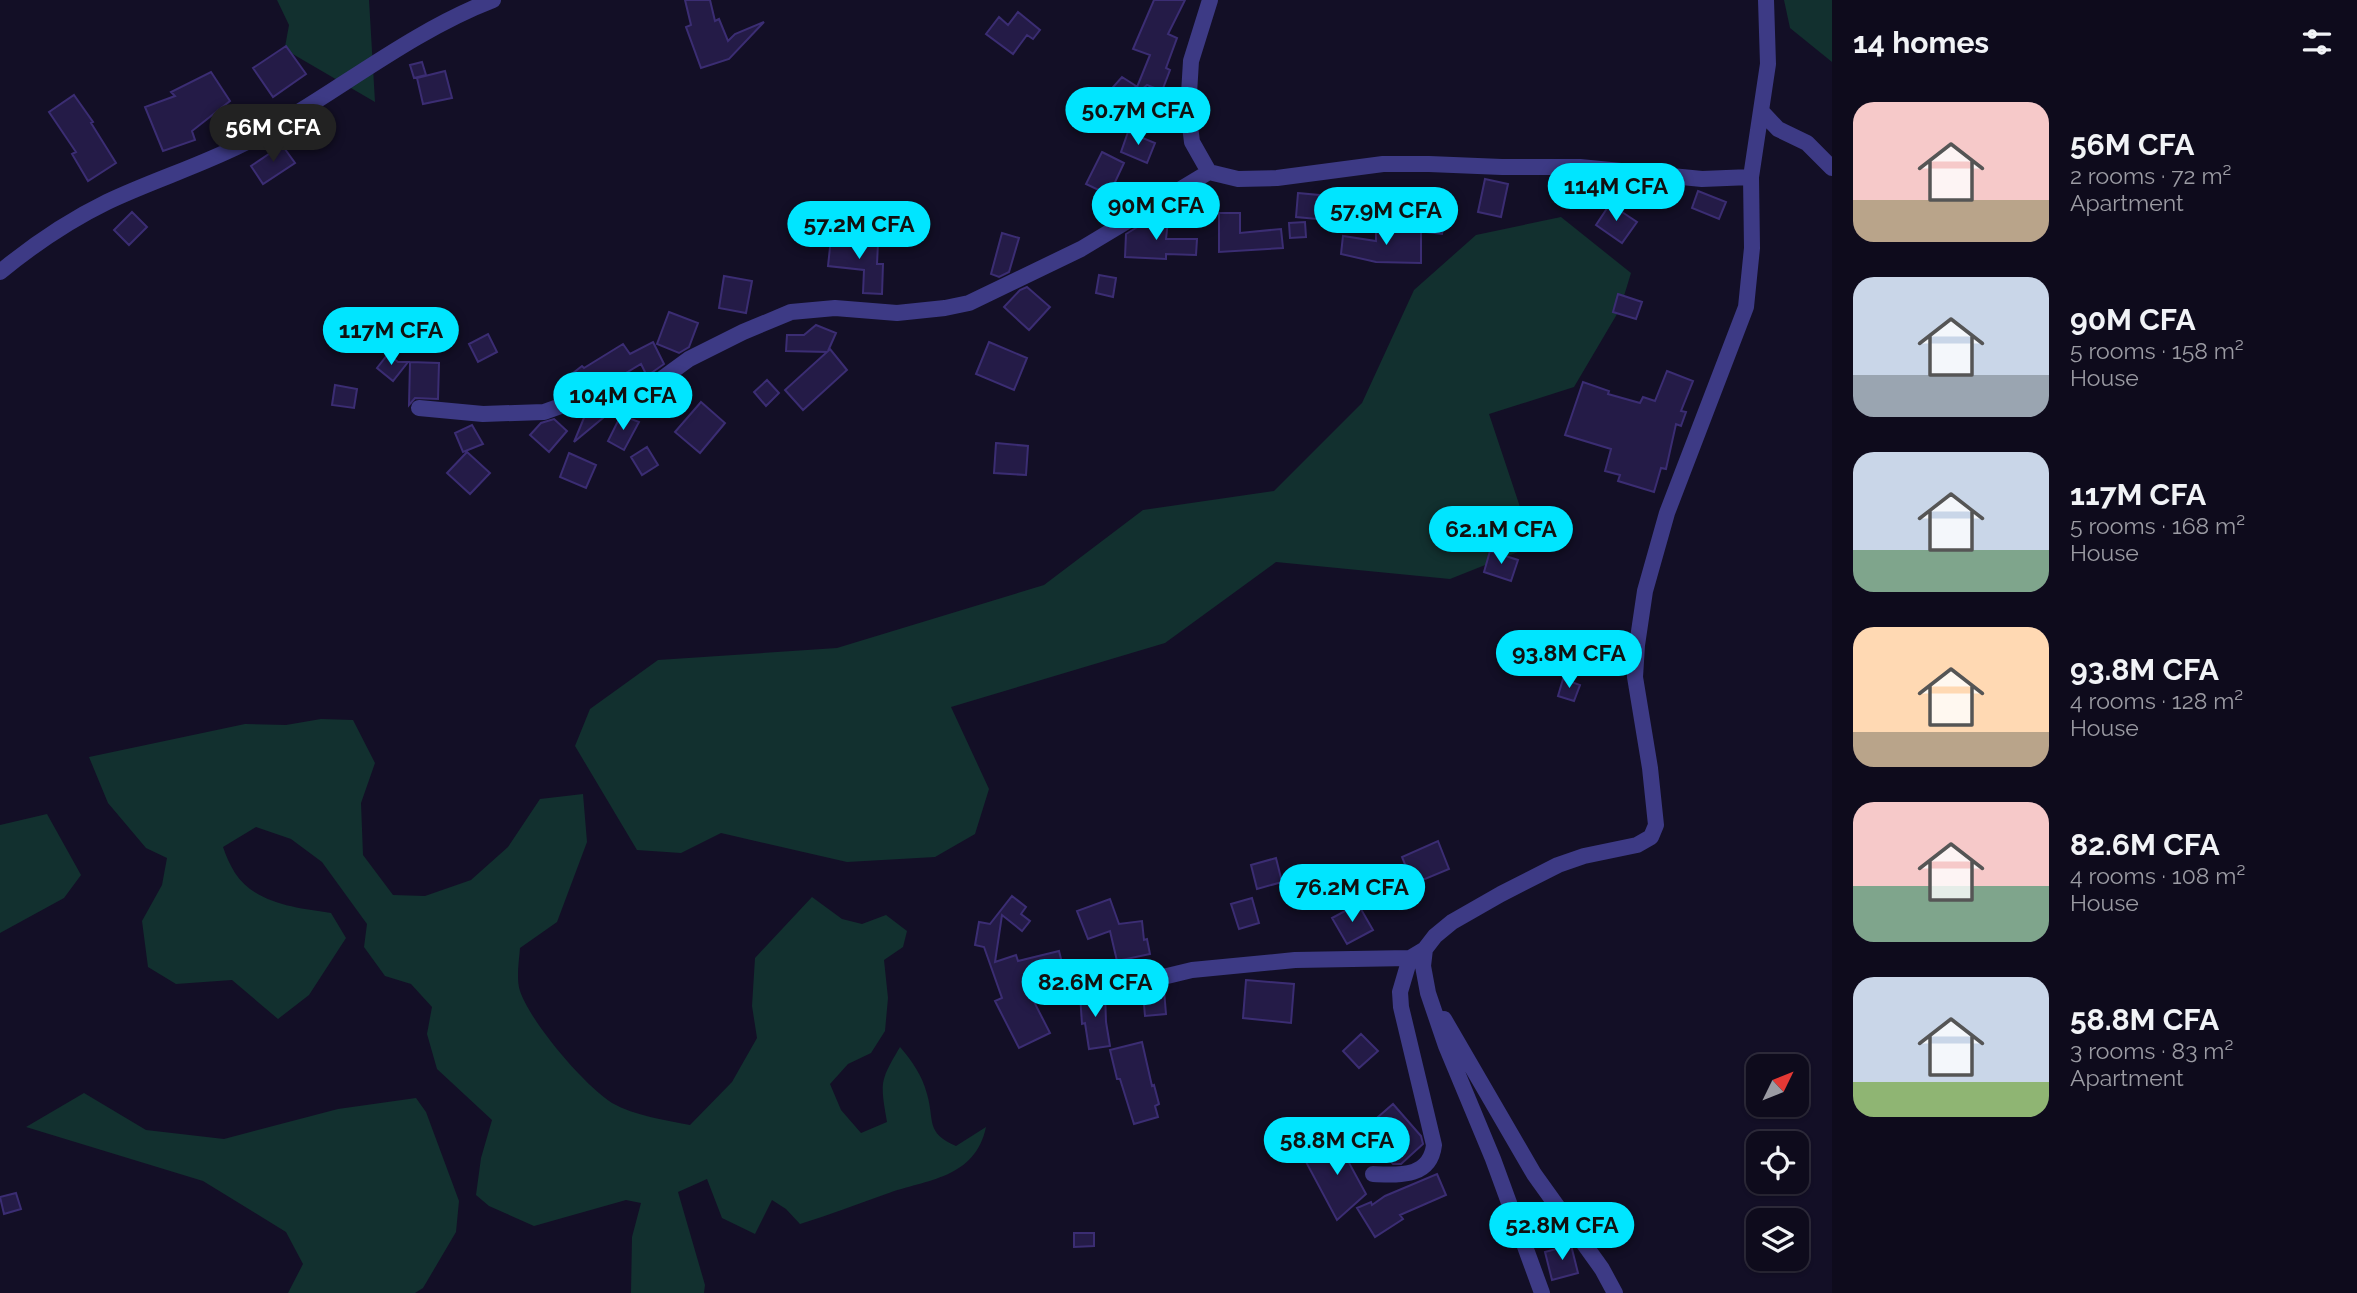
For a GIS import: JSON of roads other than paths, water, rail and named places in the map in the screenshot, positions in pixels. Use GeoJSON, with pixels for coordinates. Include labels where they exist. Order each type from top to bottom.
{"type":"FeatureCollection","features":[{"type":"Feature","properties":{"kind":"street"},"geometry":{"type":"LineString","coordinates":[[0,272],[61,227],[107,202],[250,140],[428,33],[493,0]]}},
{"type":"Feature","properties":{"kind":"street"},"geometry":{"type":"LineString","coordinates":[[1209,172],[1192,142],[1188,110],[1191,61],[1210,0]]}},
{"type":"Feature","properties":{"kind":"street"},"geometry":{"type":"LineString","coordinates":[[1373,1174],[1402,1175],[1422,1168],[1432,1158],[1434,1145],[1401,1007],[1400,992],[1417,953],[1452,922],[1501,894],[1558,865],[1584,856],[1637,845],[1651,837],[1656,825],[1635,677],[1640,620],[1645,591],[1667,513],[1746,307],[1752,248],[1751,177],[1768,64],[1766,0]]}},
{"type":"Feature","properties":{"kind":"street"},"geometry":{"type":"LineString","coordinates":[[1762,112],[1778,129],[1807,142],[1832,168]]}},
{"type":"Feature","properties":{"kind":"street"},"geometry":{"type":"LineString","coordinates":[[419,408],[483,414],[544,412],[597,393],[612,399],[630,397],[652,386],[689,359],[791,312],[835,308],[897,313],[945,309],[969,303],[1081,249],[1209,172],[1238,179],[1382,164],[1418,164],[1580,167],[1702,178],[1751,177]]}},
{"type":"Feature","properties":{"kind":"street"},"geometry":{"type":"LineString","coordinates":[[1134,984],[1192,970],[1295,960],[1417,953]]}},
{"type":"Feature","properties":{"kind":"street"},"geometry":{"type":"LineString","coordinates":[[1417,953],[1446,1046],[1531,1256],[1542,1293]]}},
{"type":"Feature","properties":{"kind":"street"},"geometry":{"type":"LineString","coordinates":[[1428,993],[1534,1174],[1602,1269],[1615,1293]]}}]}
